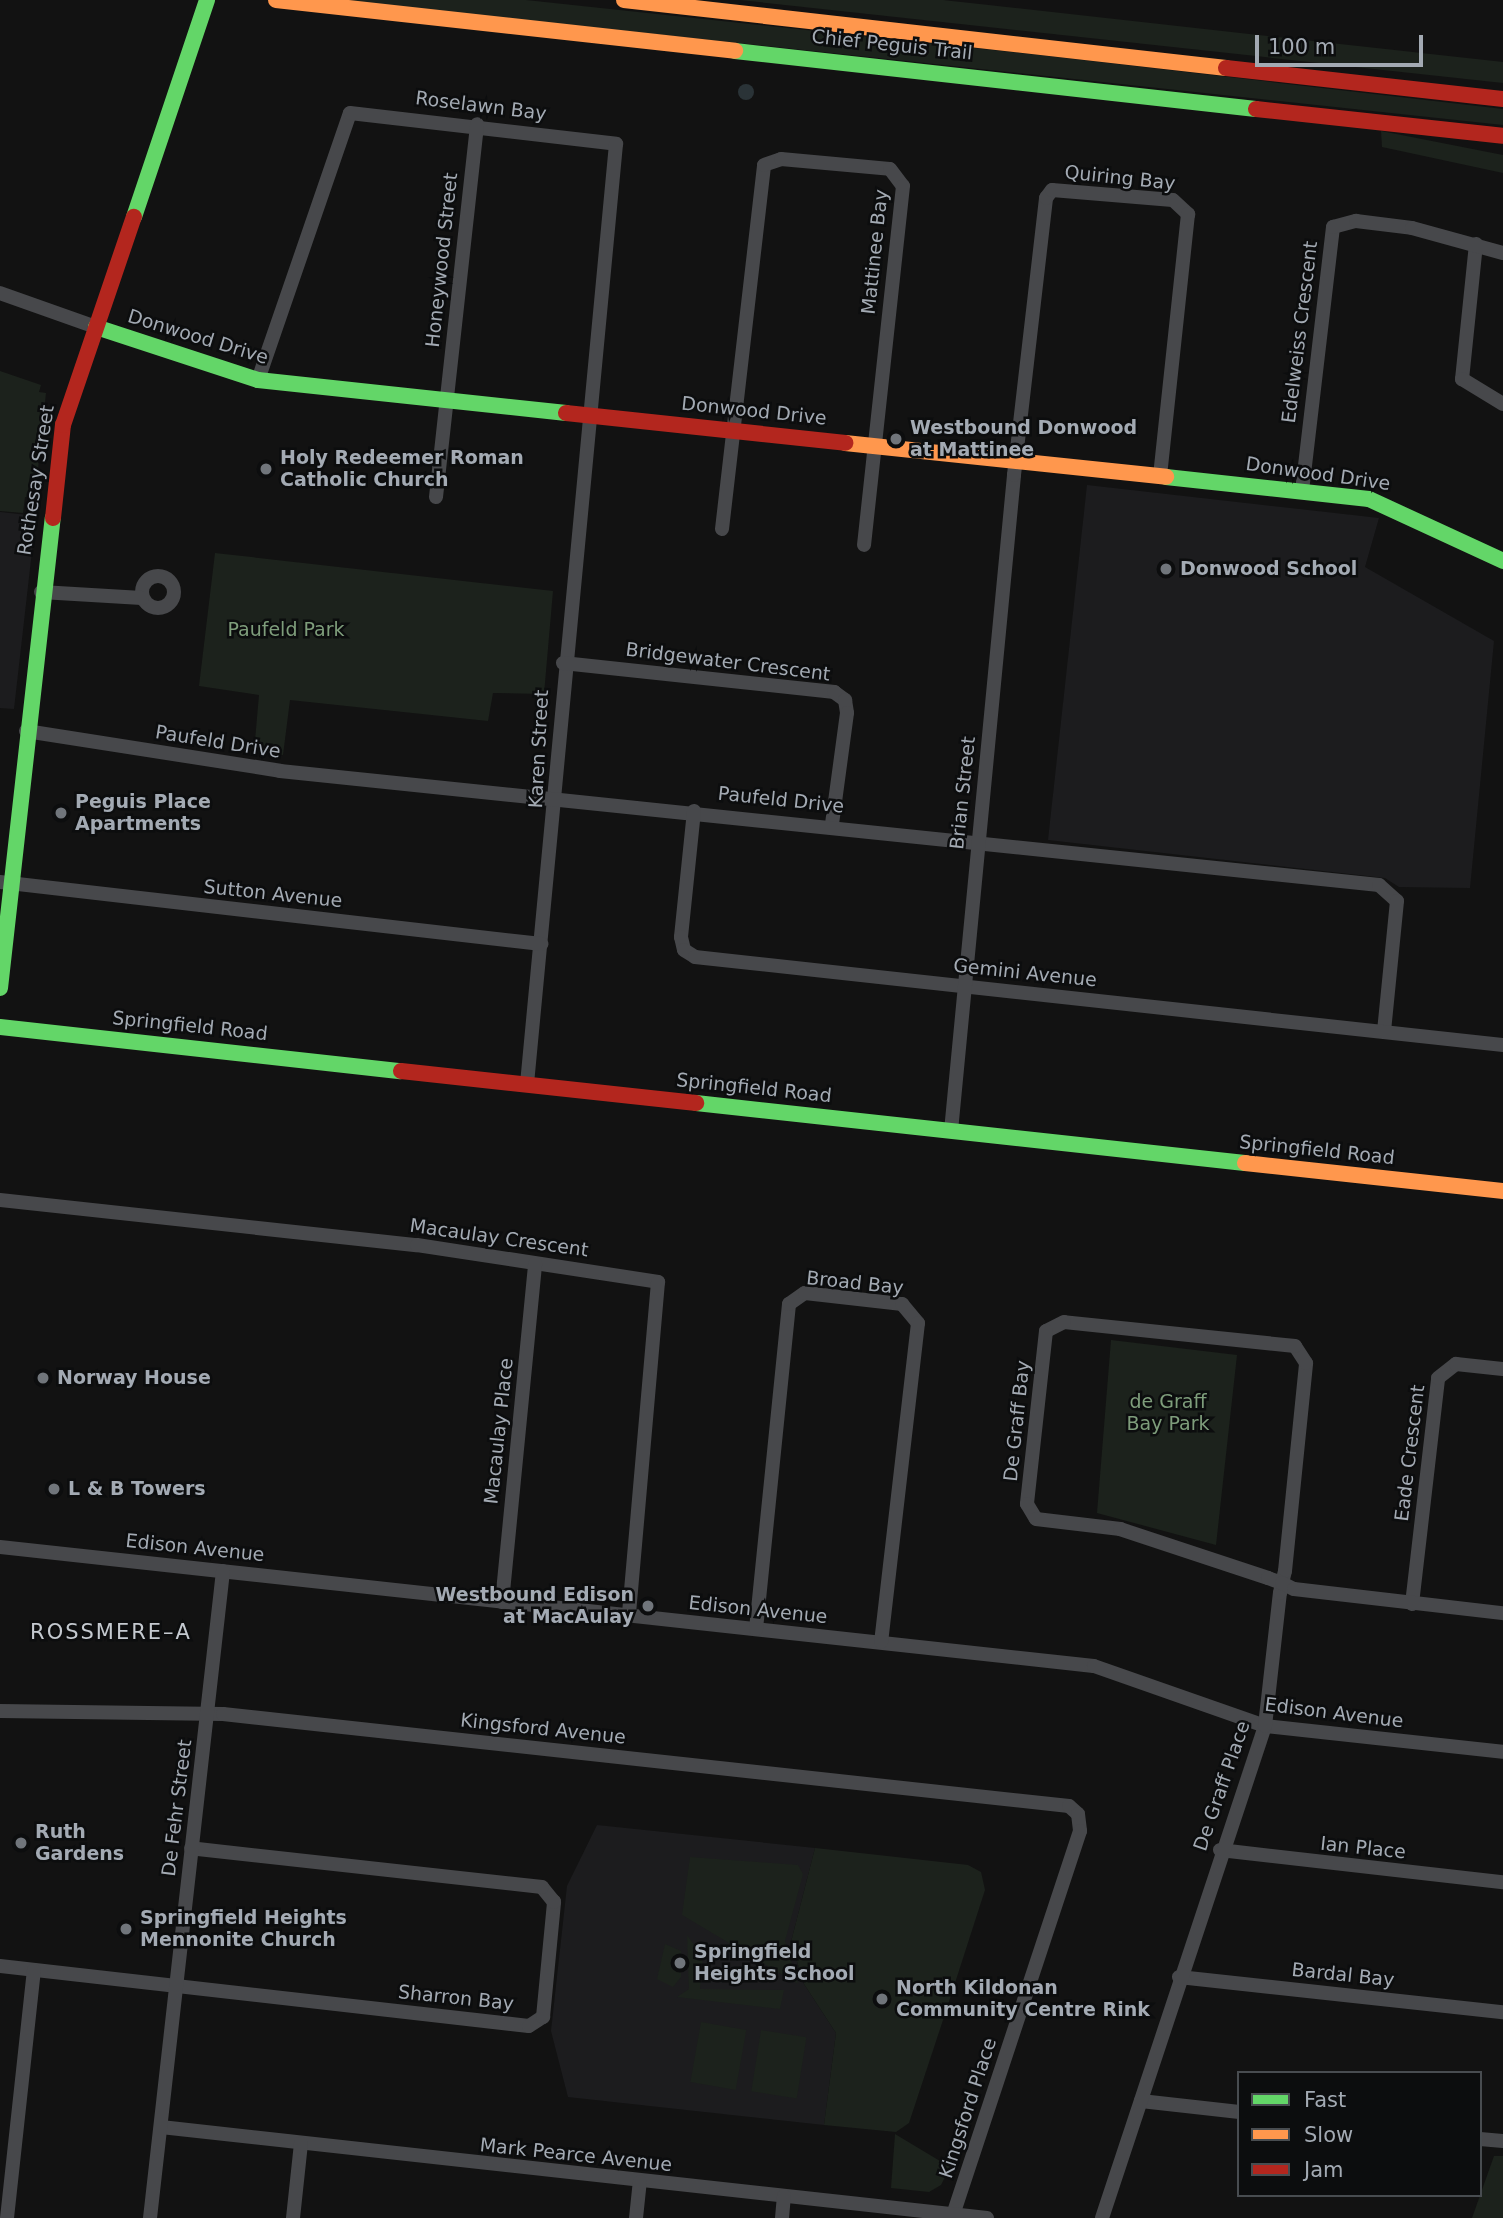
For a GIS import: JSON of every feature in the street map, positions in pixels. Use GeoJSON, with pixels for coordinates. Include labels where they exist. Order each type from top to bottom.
{"type":"FeatureCollection","features":[{"type":"Feature","properties":{"kind":"street","name":"Rothesay Street"},"geometry":{"type":"LineString","coordinates":[[0,988],[5,882],[61,435],[207,0]]}},
{"type":"Feature","properties":{"kind":"street","name":"Chief Peguis Trail"},"geometry":{"type":"LineString","coordinates":[[276,0],[1503,136]]}},
{"type":"Feature","properties":{"kind":"street","name":"Chief Peguis Trail"},"geometry":{"type":"LineString","coordinates":[[624,0],[1503,99]]}},
{"type":"Feature","properties":{"kind":"street","name":"Roselawn Bay"},"geometry":{"type":"LineString","coordinates":[[258,380],[350,113],[477,124],[616,144],[591,415]]}},
{"type":"Feature","properties":{"kind":"street","name":"Honeywood Street"},"geometry":{"type":"LineString","coordinates":[[436,497],[477,124]]}},
{"type":"Feature","properties":{"kind":"street","name":"Mattinee Bay"},"geometry":{"type":"LineString","coordinates":[[732,430],[764,165],[781,159],[890,169],[903,186],[874,445]]}},
{"type":"Feature","properties":{"kind":"street","name":"Quiring Bay"},"geometry":{"type":"LineString","coordinates":[[1017,460],[1046,198],[1064,188],[1160,198],[1184,206],[1188,214],[1160,476]]}},
{"type":"Feature","properties":{"kind":"street","name":"Edelweiss Crescent"},"geometry":{"type":"LineString","coordinates":[[1302,491],[1333,227],[1356,221],[1476,244],[1503,253]]}},
{"type":"Feature","properties":{"kind":"street"},"geometry":{"type":"LineString","coordinates":[[1476,244],[1462,379],[1503,404]]}},
{"type":"Feature","properties":{"kind":"street","name":"Donwood Drive"},"geometry":{"type":"LineString","coordinates":[[0,293],[258,380],[1017,460],[1383,502],[1503,561]]}},
{"type":"Feature","properties":{"kind":"street","name":"Karen Street"},"geometry":{"type":"LineString","coordinates":[[527,1084],[556,799],[563,663],[591,415]]}},
{"type":"Feature","properties":{"kind":"street"},"geometry":{"type":"LineString","coordinates":[[722,529],[732,430]]}},
{"type":"Feature","properties":{"kind":"street"},"geometry":{"type":"LineString","coordinates":[[864,545],[874,445]]}},
{"type":"Feature","properties":{"kind":"street","name":"Brian Street"},"geometry":{"type":"LineString","coordinates":[[951,1130],[977,842],[1017,460]]}},
{"type":"Feature","properties":{"kind":"street"},"geometry":{"type":"LineString","coordinates":[[41,592],[142,598]]}},
{"type":"Feature","properties":{"kind":"street","name":"Bridgewater Crescent"},"geometry":{"type":"LineString","coordinates":[[563,663],[834,692],[845,700],[847,713],[832,824]]}},
{"type":"Feature","properties":{"kind":"street","name":"Paufeld Drive"},"geometry":{"type":"LineString","coordinates":[[26,731],[214,763],[556,799],[832,824],[1386,888],[1397,908],[1384,1031]]}},
{"type":"Feature","properties":{"kind":"street","name":"Gemini Avenue"},"geometry":{"type":"LineString","coordinates":[[694,811],[684,950],[695,957],[1503,1045]]}},
{"type":"Feature","properties":{"kind":"street","name":"Sutton Avenue"},"geometry":{"type":"LineString","coordinates":[[5,882],[541,944]]}},
{"type":"Feature","properties":{"kind":"street","name":"Springfield Road"},"geometry":{"type":"LineString","coordinates":[[0,1027],[1503,1191]]}},
{"type":"Feature","properties":{"kind":"street","name":"Macaulay Crescent"},"geometry":{"type":"LineString","coordinates":[[0,1200],[417,1245],[536,1264],[649,1276],[662,1291],[629,1615]]}},
{"type":"Feature","properties":{"kind":"street","name":"Macaulay Place"},"geometry":{"type":"LineString","coordinates":[[502,1602],[536,1264]]}},
{"type":"Feature","properties":{"kind":"street","name":"Broad Bay"},"geometry":{"type":"LineString","coordinates":[[756,1629],[789,1304],[805,1293],[902,1304],[918,1323],[881,1642]]}},
{"type":"Feature","properties":{"kind":"street","name":"De Graff Bay"},"geometry":{"type":"LineString","coordinates":[[1282,1583],[1120,1529],[1036,1519],[1027,1504],[1046,1331],[1054,1323],[1295,1346],[1301,1352]]}},
{"type":"Feature","properties":{"kind":"street","name":"De Graff Place"},"geometry":{"type":"LineString","coordinates":[[1102,2218],[1220,1850],[1265,1726],[1306,1363],[1301,1352]]}},
{"type":"Feature","properties":{"kind":"street","name":"Eade Crescent"},"geometry":{"type":"LineString","coordinates":[[1412,1604],[1438,1378],[1456,1364],[1503,1369]]}},
{"type":"Feature","properties":{"kind":"street","name":"Edison Avenue"},"geometry":{"type":"LineString","coordinates":[[0,1547],[1094,1666],[1265,1726],[1503,1752]]}},
{"type":"Feature","properties":{"kind":"street","name":"De Fehr Street"},"geometry":{"type":"LineString","coordinates":[[150,2218],[174,1986],[223,1571]]}},
{"type":"Feature","properties":{"kind":"street"},"geometry":{"type":"LineString","coordinates":[[1282,1583],[1412,1604],[1503,1613]]}},
{"type":"Feature","properties":{"kind":"street","name":"Kingsford Avenue"},"geometry":{"type":"LineString","coordinates":[[0,1711],[208,1713],[1064,1805],[1078,1814]]}},
{"type":"Feature","properties":{"kind":"street","name":"Kingsford Place"},"geometry":{"type":"LineString","coordinates":[[953,2214],[1080,1831],[1078,1814]]}},
{"type":"Feature","properties":{"kind":"street","name":"Sharron Bay"},"geometry":{"type":"LineString","coordinates":[[0,1966],[529,2026],[543,2017],[554,1902],[542,1887],[191,1848]]}},
{"type":"Feature","properties":{"kind":"street","name":"Ian Place"},"geometry":{"type":"LineString","coordinates":[[1220,1850],[1503,1882]]}},
{"type":"Feature","properties":{"kind":"street"},"geometry":{"type":"LineString","coordinates":[[7,2218],[34,1970]]}},
{"type":"Feature","properties":{"kind":"street","name":"Bardal Bay"},"geometry":{"type":"LineString","coordinates":[[1179,1977],[1503,2012]]}},
{"type":"Feature","properties":{"kind":"street"},"geometry":{"type":"LineString","coordinates":[[1140,2101],[1237,2112]]}},
{"type":"Feature","properties":{"kind":"street","name":"Mark Pearce Avenue"},"geometry":{"type":"LineString","coordinates":[[161,2127],[640,2182],[987,2218]]}},
{"type":"Feature","properties":{"kind":"street"},"geometry":{"type":"LineString","coordinates":[[1482,2139],[1503,2141]]}},
{"type":"Feature","properties":{"kind":"street"},"geometry":{"type":"LineString","coordinates":[[293,2218],[301,2144]]}},
{"type":"Feature","properties":{"kind":"street"},"geometry":{"type":"LineString","coordinates":[[636,2218],[640,2182]]}},
{"type":"Feature","properties":{"kind":"street"},"geometry":{"type":"LineString","coordinates":[[782,2218],[784,2196]]}},
{"type":"Feature","properties":{"kind":"shaded area"},"geometry":{"type":"Polygon","coordinates":[[[743,84],[749,84],[754,92],[752,98],[743,100],[738,95],[738,89],[743,84]]]}},
{"type":"Feature","properties":{"kind":"shaded area"},"geometry":{"type":"Polygon","coordinates":[[[1087,485],[1379,518],[1365,567],[1494,641],[1470,888],[1399,887],[1385,878],[1048,840],[1087,485]]]}},
{"type":"Feature","properties":{"kind":"shaded area"},"geometry":{"type":"Polygon","coordinates":[[[0,512],[36,516],[14,709],[0,708],[0,512]]]}},
{"type":"Feature","properties":{"kind":"shaded area","name":"Springfield Heights School"},"geometry":{"type":"Polygon","coordinates":[[[597,1825],[815,1848],[791,1942],[804,1984],[836,2033],[824,2125],[568,2097],[551,2031],[567,1886],[597,1825]]]}},
{"type":"Feature","properties":{"kind":"green space"},"geometry":{"type":"Polygon","coordinates":[[[338,0],[526,0],[1039,55],[1503,109],[1503,125],[338,0]]]}},
{"type":"Feature","properties":{"kind":"green space"},"geometry":{"type":"Polygon","coordinates":[[[740,0],[943,0],[1503,62],[1503,83],[740,0]]]}},
{"type":"Feature","properties":{"kind":"green space"},"geometry":{"type":"Polygon","coordinates":[[[1381,131],[1503,155],[1503,173],[1382,147],[1381,131]]]}},
{"type":"Feature","properties":{"kind":"green space"},"geometry":{"type":"Polygon","coordinates":[[[0,371],[41,385],[39,392],[46,393],[35,498],[25,497],[23,513],[0,511],[0,371]]]}},
{"type":"Feature","properties":{"kind":"green space","name":"Paufeld Park"},"geometry":{"type":"Polygon","coordinates":[[[215,553],[553,591],[544,694],[493,693],[488,721],[290,700],[283,755],[254,752],[259,695],[199,686],[215,553]]]}},
{"type":"Feature","properties":{"kind":"green space","name":"de Graff Bay Park"},"geometry":{"type":"Polygon","coordinates":[[[1111,1340],[1237,1355],[1216,1545],[1097,1513],[1111,1340]]]}},
{"type":"Feature","properties":{"kind":"green space","name":"North Kildonan Community Centre Rink"},"geometry":{"type":"Polygon","coordinates":[[[815,1848],[968,1865],[981,1872],[985,1890],[945,2014],[909,2123],[896,2132],[824,2125],[836,2033],[804,1984],[791,1942],[815,1848]]]}},
{"type":"Feature","properties":{"kind":"green space"},"geometry":{"type":"Polygon","coordinates":[[[690,1857],[798,1865],[803,1874],[785,1941],[798,1984],[682,1915],[690,1857]]]}},
{"type":"Feature","properties":{"kind":"green space"},"geometry":{"type":"Polygon","coordinates":[[[687,1935],[703,1957],[700,1989],[784,1990],[780,2009],[677,1997],[689,1989],[687,1935]]]}},
{"type":"Feature","properties":{"kind":"green space"},"geometry":{"type":"Polygon","coordinates":[[[665,1944],[681,1951],[681,1977],[673,1987],[657,1979],[665,1944]]]}},
{"type":"Feature","properties":{"kind":"green space"},"geometry":{"type":"Polygon","coordinates":[[[701,2022],[746,2030],[736,2090],[690,2082],[701,2022]]]}},
{"type":"Feature","properties":{"kind":"green space"},"geometry":{"type":"Polygon","coordinates":[[[761,2030],[806,2037],[797,2098],[751,2091],[761,2030]]]}},
{"type":"Feature","properties":{"kind":"green space"},"geometry":{"type":"Polygon","coordinates":[[[895,2134],[950,2167],[941,2185],[929,2192],[891,2188],[895,2134]]]}},
{"type":"Feature","properties":{"kind":"green space"},"geometry":{"type":"Polygon","coordinates":[[[1494,2156],[1503,2156],[1503,2218],[1472,2218],[1479,2197],[1482,2197],[1494,2156]]]}},
{"type":"Feature","properties":{"kind":"traffic: fast"},"geometry":{"type":"LineString","coordinates":[[134,217],[207,0]]}},
{"type":"Feature","properties":{"kind":"traffic: fast"},"geometry":{"type":"LineString","coordinates":[[735,51],[1256,109]]}},
{"type":"Feature","properties":{"kind":"traffic: fast"},"geometry":{"type":"LineString","coordinates":[[96,327],[258,380],[566,413]]}},
{"type":"Feature","properties":{"kind":"traffic: fast"},"geometry":{"type":"LineString","coordinates":[[1166,477],[1369,499],[1503,561]]}},
{"type":"Feature","properties":{"kind":"traffic: fast"},"geometry":{"type":"LineString","coordinates":[[0,988],[53,518]]}},
{"type":"Feature","properties":{"kind":"traffic: fast"},"geometry":{"type":"LineString","coordinates":[[0,1027],[401,1071]]}},
{"type":"Feature","properties":{"kind":"traffic: fast"},"geometry":{"type":"LineString","coordinates":[[696,1103],[1245,1163]]}},
{"type":"Feature","properties":{"kind":"traffic: slow"},"geometry":{"type":"LineString","coordinates":[[276,0],[735,51]]}},
{"type":"Feature","properties":{"kind":"traffic: slow"},"geometry":{"type":"LineString","coordinates":[[624,0],[1226,68]]}},
{"type":"Feature","properties":{"kind":"traffic: slow"},"geometry":{"type":"LineString","coordinates":[[845,443],[1166,477]]}},
{"type":"Feature","properties":{"kind":"traffic: slow"},"geometry":{"type":"LineString","coordinates":[[1245,1163],[1503,1191]]}},
{"type":"Feature","properties":{"kind":"traffic: jam"},"geometry":{"type":"LineString","coordinates":[[1226,68],[1503,99]]}},
{"type":"Feature","properties":{"kind":"traffic: jam"},"geometry":{"type":"LineString","coordinates":[[1256,109],[1503,136]]}},
{"type":"Feature","properties":{"kind":"traffic: jam"},"geometry":{"type":"LineString","coordinates":[[53,518],[63,425],[134,217]]}},
{"type":"Feature","properties":{"kind":"traffic: jam"},"geometry":{"type":"LineString","coordinates":[[566,413],[845,443]]}},
{"type":"Feature","properties":{"kind":"traffic: jam"},"geometry":{"type":"LineString","coordinates":[[401,1071],[696,1103]]}},
{"type":"Feature","properties":{"kind":"place","name":"Westbound Donwood at Mattinee"},"geometry":{"type":"Point","coordinates":[896,439]}},
{"type":"Feature","properties":{"kind":"place","name":"Holy Redeemer Roman Catholic Church"},"geometry":{"type":"Point","coordinates":[266,469]}},
{"type":"Feature","properties":{"kind":"place","name":"Donwood School"},"geometry":{"type":"Point","coordinates":[1166,569]}},
{"type":"Feature","properties":{"kind":"place","name":"Peguis Place Apartments"},"geometry":{"type":"Point","coordinates":[61,813]}},
{"type":"Feature","properties":{"kind":"place","name":"Norway House"},"geometry":{"type":"Point","coordinates":[43,1378]}},
{"type":"Feature","properties":{"kind":"place","name":"L & B Towers"},"geometry":{"type":"Point","coordinates":[54,1489]}},
{"type":"Feature","properties":{"kind":"place","name":"Westbound Edison at MacAulay"},"geometry":{"type":"Point","coordinates":[648,1606]}},
{"type":"Feature","properties":{"kind":"place","name":"Ruth Gardens"},"geometry":{"type":"Point","coordinates":[21,1843]}},
{"type":"Feature","properties":{"kind":"place","name":"Springfield Heights Mennonite Church"},"geometry":{"type":"Point","coordinates":[126,1929]}},
{"type":"Feature","properties":{"kind":"place","name":"Springfield Heights School"},"geometry":{"type":"Point","coordinates":[680,1963]}},
{"type":"Feature","properties":{"kind":"place","name":"North Kildonan Community Centre Rink"},"geometry":{"type":"Point","coordinates":[882,1999]}},
{"type":"Feature","properties":{"kind":"district","name":"ROSSMERE–A"},"geometry":{"type":"Point","coordinates":[111,1632]}}]}
